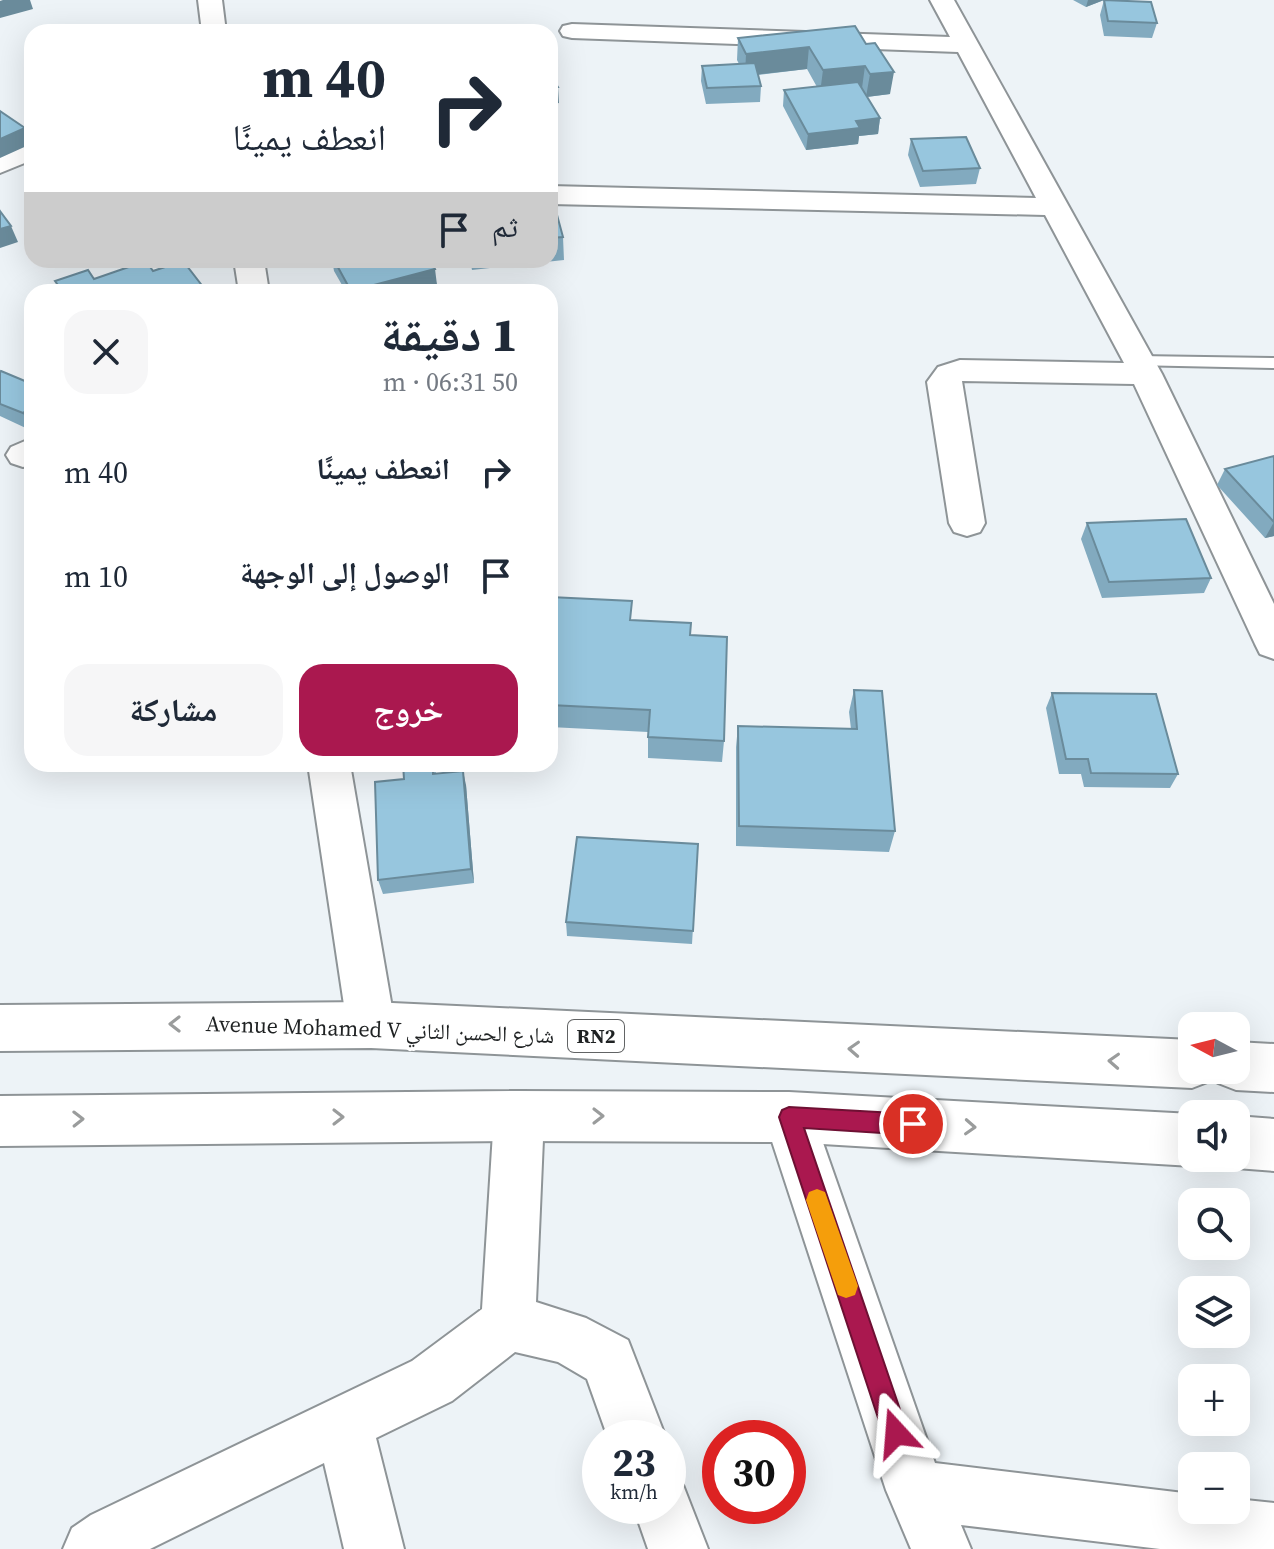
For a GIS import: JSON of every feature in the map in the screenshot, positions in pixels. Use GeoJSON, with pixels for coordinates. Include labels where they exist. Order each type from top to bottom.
{"type":"FeatureCollection","features":[{"type":"Feature","properties":{"kind":"highway","name":"Avenue Mohamed V شارع الحسن الثاني"},"geometry":{"type":"LineString","coordinates":[[0,1028],[371,1025],[1178,1063]]}},
{"type":"Feature","properties":{"kind":"highway"},"geometry":{"type":"LineString","coordinates":[[1250,1067],[1274,1068]]}},
{"type":"Feature","properties":{"kind":"highway"},"geometry":{"type":"LineString","coordinates":[[0,1121],[789,1117],[1178,1139]]}},
{"type":"Feature","properties":{"kind":"highway"},"geometry":{"type":"LineString","coordinates":[[1250,1143],[1274,1145]]}},
{"type":"Feature","properties":{"kind":"street"},"geometry":{"type":"LineString","coordinates":[[210,0],[213,24]]}},
{"type":"Feature","properties":{"kind":"street"},"geometry":{"type":"LineString","coordinates":[[942,0],[1142,367],[1274,644]]}},
{"type":"Feature","properties":{"kind":"street"},"geometry":{"type":"LineString","coordinates":[[572,31],[964,45]]}},
{"type":"Feature","properties":{"kind":"street"},"geometry":{"type":"LineString","coordinates":[[0,165],[24,154]]}},
{"type":"Feature","properties":{"kind":"street"},"geometry":{"type":"LineString","coordinates":[[558,195],[1053,207]]}},
{"type":"Feature","properties":{"kind":"street"},"geometry":{"type":"LineString","coordinates":[[967,523],[943,382],[950,374],[960,370],[1142,367]]}},
{"type":"Feature","properties":{"kind":"street"},"geometry":{"type":"LineString","coordinates":[[330,772],[371,1025]]}},
{"type":"Feature","properties":{"kind":"street"},"geometry":{"type":"LineString","coordinates":[[93,1549],[112,1536],[432,1381],[508,1323],[519,1116]]}},
{"type":"Feature","properties":{"kind":"street"},"geometry":{"type":"LineString","coordinates":[[789,1117],[915,1490],[941,1549]]}},
{"type":"Feature","properties":{"kind":"street"},"geometry":{"type":"LineString","coordinates":[[508,1323],[567,1337],[608,1360],[630,1420]]}},
{"type":"Feature","properties":{"kind":"street"},"geometry":{"type":"LineString","coordinates":[[344,1425],[374,1549]]}},
{"type":"Feature","properties":{"kind":"street"},"geometry":{"type":"LineString","coordinates":[[915,1490],[1274,1533]]}},
{"type":"Feature","properties":{"kind":"street"},"geometry":{"type":"LineString","coordinates":[[669,1524],[678,1549]]}},
{"type":"Feature","properties":{"kind":"lane"},"geometry":{"type":"LineString","coordinates":[[1142,367],[1274,363]]}},
{"type":"Feature","properties":{"kind":"building"},"geometry":{"type":"Polygon","coordinates":[[[1104,0],[1151,2],[1157,23],[1108,21],[1104,0]]]}},
{"type":"Feature","properties":{"kind":"building"},"geometry":{"type":"Polygon","coordinates":[[[855,26],[866,44],[875,43],[894,72],[870,74],[865,66],[823,70],[809,47],[746,54],[738,38],[855,26]]]}},
{"type":"Feature","properties":{"kind":"building"},"geometry":{"type":"Polygon","coordinates":[[[755,63],[761,86],[707,88],[702,66],[755,63]]]}},
{"type":"Feature","properties":{"kind":"building"},"geometry":{"type":"Polygon","coordinates":[[[858,82],[880,118],[856,121],[860,128],[808,134],[784,90],[858,82]]]}},
{"type":"Feature","properties":{"kind":"building"},"geometry":{"type":"Polygon","coordinates":[[[0,111],[24,128],[0,139],[0,111]]]}},
{"type":"Feature","properties":{"kind":"building"},"geometry":{"type":"Polygon","coordinates":[[[966,137],[980,168],[923,171],[911,139],[966,137]]]}},
{"type":"Feature","properties":{"kind":"building"},"geometry":{"type":"Polygon","coordinates":[[[0,211],[11,226],[0,229],[0,211]]]}},
{"type":"Feature","properties":{"kind":"building"},"geometry":{"type":"Polygon","coordinates":[[[558,219],[563,237],[558,237],[558,219]]]}},
{"type":"Feature","properties":{"kind":"building"},"geometry":{"type":"Polygon","coordinates":[[[126,268],[151,268],[153,271],[188,268],[201,284],[57,284],[55,281],[88,270],[94,279],[126,268]]]}},
{"type":"Feature","properties":{"kind":"building"},"geometry":{"type":"Polygon","coordinates":[[[338,268],[435,269],[378,284],[347,284],[338,268]]]}},
{"type":"Feature","properties":{"kind":"building"},"geometry":{"type":"Polygon","coordinates":[[[0,372],[24,381],[23,413],[0,404],[0,372]]]}},
{"type":"Feature","properties":{"kind":"building"},"geometry":{"type":"Polygon","coordinates":[[[1274,456],[1274,522],[1225,469],[1274,456]]]}},
{"type":"Feature","properties":{"kind":"building"},"geometry":{"type":"Polygon","coordinates":[[[1186,519],[1211,578],[1109,582],[1087,523],[1186,519]]]}},
{"type":"Feature","properties":{"kind":"building"},"geometry":{"type":"Polygon","coordinates":[[[558,597],[632,601],[630,620],[691,623],[690,635],[727,637],[724,741],[648,737],[650,710],[558,705],[558,597]]]}},
{"type":"Feature","properties":{"kind":"building"},"geometry":{"type":"Polygon","coordinates":[[[854,690],[882,691],[895,831],[739,826],[738,726],[857,729],[854,690]]]}},
{"type":"Feature","properties":{"kind":"building"},"geometry":{"type":"Polygon","coordinates":[[[1052,693],[1156,694],[1178,774],[1091,773],[1088,759],[1066,759],[1052,693]]]}},
{"type":"Feature","properties":{"kind":"building"},"geometry":{"type":"Polygon","coordinates":[[[404,772],[463,772],[471,869],[378,880],[375,782],[404,779],[404,772]]]}},
{"type":"Feature","properties":{"kind":"building"},"geometry":{"type":"Polygon","coordinates":[[[577,837],[698,844],[693,931],[566,922],[577,837]]]}},
{"type":"Feature","properties":{"kind":"slow traffic"},"geometry":{"type":"LineString","coordinates":[[817,1200],[846,1286]]}},
{"type":"Feature","properties":{"kind":"route"},"geometry":{"type":"LineString","coordinates":[[896,1433],[789,1117],[913,1124]]}}]}
